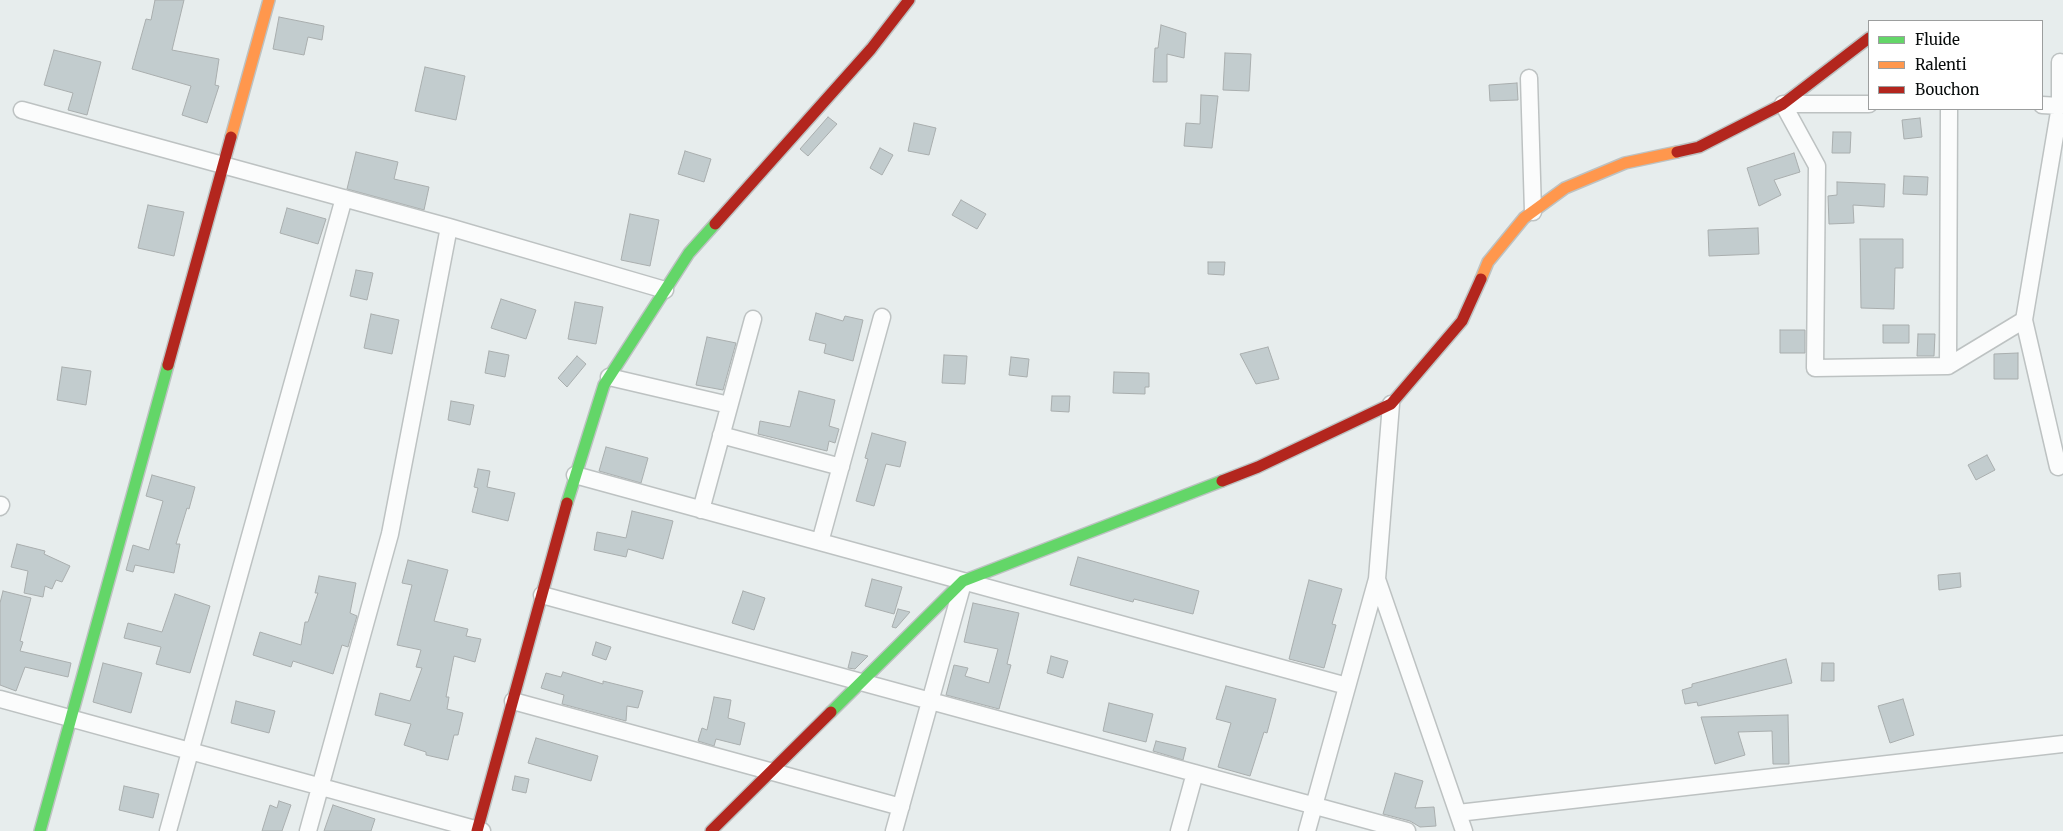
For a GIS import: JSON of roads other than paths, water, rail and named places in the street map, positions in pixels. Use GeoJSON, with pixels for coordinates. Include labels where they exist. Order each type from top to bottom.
{"type":"FeatureCollection","features":[{"type":"Feature","properties":{"kind":"street"},"geometry":{"type":"LineString","coordinates":[[40,831],[269,0]]}},
{"type":"Feature","properties":{"kind":"street"},"geometry":{"type":"LineString","coordinates":[[0,700],[479,831],[575,475],[604,385],[689,253],[872,49],[909,0]]}},
{"type":"Feature","properties":{"kind":"street"},"geometry":{"type":"LineString","coordinates":[[711,831],[963,581],[1258,468],[1391,404],[1462,321],[1488,262],[1524,218],[1565,188],[1625,163],[1699,147],[1783,104],[1868,39]]}},
{"type":"Feature","properties":{"kind":"street"},"geometry":{"type":"LineString","coordinates":[[2058,467],[2024,320],[2060,106],[2060,62]]}},
{"type":"Feature","properties":{"kind":"street"},"geometry":{"type":"LineString","coordinates":[[1529,78],[1533,212]]}},
{"type":"Feature","properties":{"kind":"street"},"geometry":{"type":"LineString","coordinates":[[1783,104],[1868,104]]}},
{"type":"Feature","properties":{"kind":"street"},"geometry":{"type":"LineString","coordinates":[[1783,104],[1817,166],[1815,368],[1948,366],[2024,320]]}},
{"type":"Feature","properties":{"kind":"street"},"geometry":{"type":"LineString","coordinates":[[2043,106],[2060,106]]}},
{"type":"Feature","properties":{"kind":"street"},"geometry":{"type":"LineString","coordinates":[[22,110],[449,227],[665,290]]}},
{"type":"Feature","properties":{"kind":"street"},"geometry":{"type":"LineString","coordinates":[[1948,366],[1949,110]]}},
{"type":"Feature","properties":{"kind":"street"},"geometry":{"type":"LineString","coordinates":[[168,831],[344,198]]}},
{"type":"Feature","properties":{"kind":"street"},"geometry":{"type":"LineString","coordinates":[[308,831],[390,534],[449,227]]}},
{"type":"Feature","properties":{"kind":"street"},"geometry":{"type":"LineString","coordinates":[[820,542],[882,317]]}},
{"type":"Feature","properties":{"kind":"street"},"geometry":{"type":"LineString","coordinates":[[701,510],[753,319]]}},
{"type":"Feature","properties":{"kind":"street"},"geometry":{"type":"LineString","coordinates":[[610,377],[729,406]]}},
{"type":"Feature","properties":{"kind":"street"},"geometry":{"type":"LineString","coordinates":[[1307,831],[1377,579],[1391,404]]}},
{"type":"Feature","properties":{"kind":"street"},"geometry":{"type":"LineString","coordinates":[[721,435],[841,467]]}},
{"type":"Feature","properties":{"kind":"street"},"geometry":{"type":"LineString","coordinates":[[575,475],[1347,686]]}},
{"type":"Feature","properties":{"kind":"street"},"geometry":{"type":"LineString","coordinates":[[1377,579],[1464,831]]}},
{"type":"Feature","properties":{"kind":"street"},"geometry":{"type":"LineString","coordinates":[[894,831],[963,581]]}},
{"type":"Feature","properties":{"kind":"street"},"geometry":{"type":"LineString","coordinates":[[542,595],[1407,831]]}},
{"type":"Feature","properties":{"kind":"street"},"geometry":{"type":"LineString","coordinates":[[513,701],[901,807]]}},
{"type":"Feature","properties":{"kind":"street"},"geometry":{"type":"LineString","coordinates":[[1458,813],[2063,744]]}},
{"type":"Feature","properties":{"kind":"street"},"geometry":{"type":"LineString","coordinates":[[1179,831],[1195,773]]}}]}
